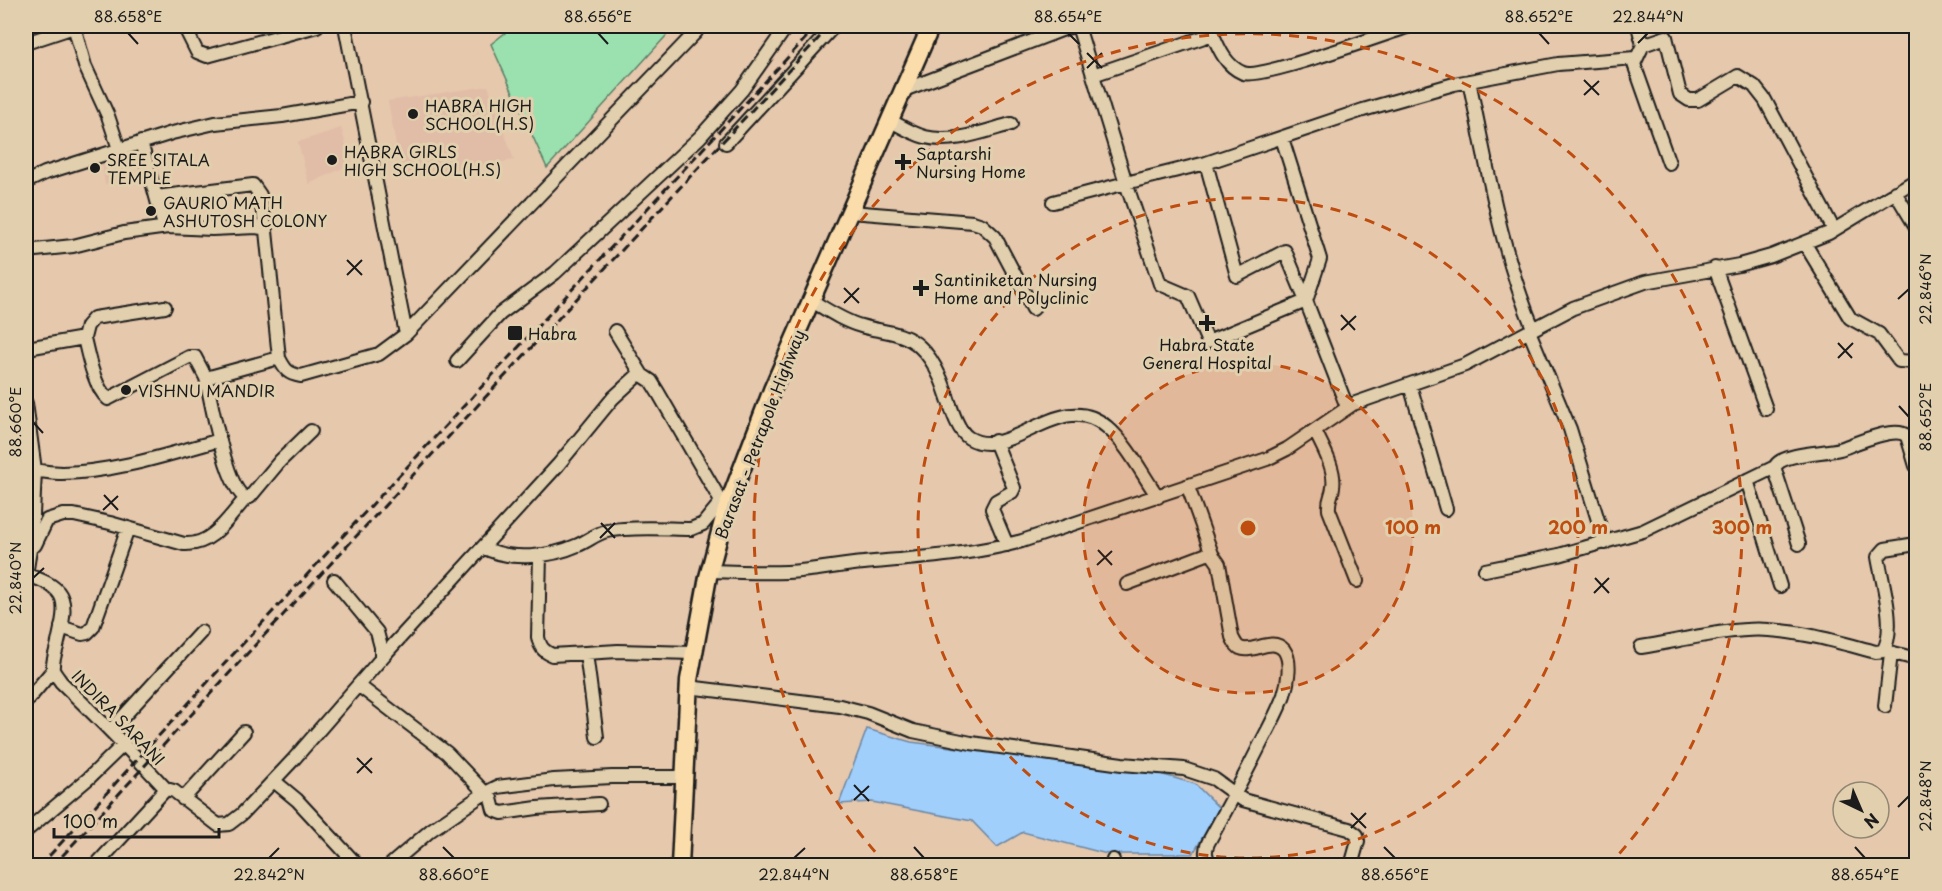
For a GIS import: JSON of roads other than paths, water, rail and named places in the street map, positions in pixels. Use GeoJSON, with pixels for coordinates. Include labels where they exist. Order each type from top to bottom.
{"type":"FeatureCollection","features":[{"type":"Feature","properties":{"kind":"highway","name":"Barasat - Petrapole Highway"},"geometry":{"type":"LineString","coordinates":[[680,866],[688,687],[709,571],[724,506],[772,390],[931,26]]}},
{"type":"Feature","properties":{"kind":"street"},"geometry":{"type":"LineString","coordinates":[[26,43],[49,30],[75,26],[85,66],[108,116],[119,149]]}},
{"type":"Feature","properties":{"kind":"street"},"geometry":{"type":"LineString","coordinates":[[184,26],[196,52],[207,56],[317,26]]}},
{"type":"Feature","properties":{"kind":"street"},"geometry":{"type":"LineString","coordinates":[[345,26],[406,334]]}},
{"type":"Feature","properties":{"kind":"street"},"geometry":{"type":"LineString","coordinates":[[156,197],[253,185],[260,195],[266,231],[279,358],[285,370],[291,375],[301,376],[379,354],[406,334],[696,32],[694,26]]}},
{"type":"Feature","properties":{"kind":"street"},"geometry":{"type":"LineString","coordinates":[[457,361],[500,314],[555,273],[700,136],[742,90],[787,26]]}},
{"type":"Feature","properties":{"kind":"street"},"geometry":{"type":"LineString","coordinates":[[726,143],[834,26]]}},
{"type":"Feature","properties":{"kind":"street"},"geometry":{"type":"LineString","coordinates":[[904,90],[1072,26]]}},
{"type":"Feature","properties":{"kind":"street"},"geometry":{"type":"LineString","coordinates":[[1078,26],[1126,183],[1160,284],[1188,296],[1208,342],[1306,301],[1320,259],[1282,138]]}},
{"type":"Feature","properties":{"kind":"street"},"geometry":{"type":"LineString","coordinates":[[1093,75],[1211,30],[1224,58],[1235,69],[1246,75],[1281,68],[1410,26]]}},
{"type":"Feature","properties":{"kind":"street"},"geometry":{"type":"LineString","coordinates":[[1638,26],[1643,45]]}},
{"type":"Feature","properties":{"kind":"street"},"geometry":{"type":"LineString","coordinates":[[1669,163],[1636,71],[1635,58],[1643,45],[1666,37],[1680,94],[1689,100],[1698,100],[1738,76],[1754,86],[1765,100],[1834,230]]}},
{"type":"Feature","properties":{"kind":"street"},"geometry":{"type":"LineString","coordinates":[[1053,202],[1206,163],[1406,96],[1558,64],[1635,58]]}},
{"type":"Feature","properties":{"kind":"street"},"geometry":{"type":"LineString","coordinates":[[1469,81],[1505,247],[1517,291],[1573,437],[1605,543]]}},
{"type":"Feature","properties":{"kind":"street"},"geometry":{"type":"LineString","coordinates":[[26,182],[45,173],[172,133],[215,123],[282,116],[361,102]]}},
{"type":"Feature","properties":{"kind":"street"},"geometry":{"type":"LineString","coordinates":[[891,121],[927,138],[944,139],[1011,124]]}},
{"type":"Feature","properties":{"kind":"street"},"geometry":{"type":"LineString","coordinates":[[141,142],[162,219],[168,227]]}},
{"type":"Feature","properties":{"kind":"street"},"geometry":{"type":"LineString","coordinates":[[1206,163],[1237,276],[1285,251],[1347,408]]}},
{"type":"Feature","properties":{"kind":"street"},"geometry":{"type":"LineString","coordinates":[[709,571],[788,572],[944,556],[1007,545],[1158,497],[1267,459],[1287,449],[1347,408],[1466,365],[1572,308],[1635,285],[1674,275],[1739,265],[1805,244],[1834,230],[1917,180]]}},
{"type":"Feature","properties":{"kind":"street"},"geometry":{"type":"LineString","coordinates":[[1895,192],[1917,227]]}},
{"type":"Feature","properties":{"kind":"street"},"geometry":{"type":"LineString","coordinates":[[851,212],[974,222],[982,225],[995,237],[1033,309]]}},
{"type":"Feature","properties":{"kind":"street"},"geometry":{"type":"LineString","coordinates":[[26,251],[73,246],[124,233],[168,227],[212,229],[256,227],[266,231]]}},
{"type":"Feature","properties":{"kind":"street"},"geometry":{"type":"LineString","coordinates":[[1805,244],[1850,318],[1879,334],[1899,361],[1917,362]]}},
{"type":"Feature","properties":{"kind":"street"},"geometry":{"type":"LineString","coordinates":[[1715,268],[1766,409]]}},
{"type":"Feature","properties":{"kind":"street"},"geometry":{"type":"LineString","coordinates":[[812,302],[855,324],[905,336],[919,345],[931,358],[941,377],[952,410],[967,437],[978,442],[1007,440],[1059,416],[1073,415],[1096,420],[1119,439],[1158,497]]}},
{"type":"Feature","properties":{"kind":"street"},"geometry":{"type":"LineString","coordinates":[[165,307],[94,318],[87,326],[84,338],[92,368],[103,394],[108,399],[189,357],[195,357],[206,378],[220,440],[235,488],[240,496],[246,498]]}},
{"type":"Feature","properties":{"kind":"street"},"geometry":{"type":"LineString","coordinates":[[483,547],[503,555],[540,555],[577,546],[608,531],[700,527],[724,506],[651,381],[642,375],[615,331]]}},
{"type":"Feature","properties":{"kind":"street"},"geometry":{"type":"LineString","coordinates":[[26,351],[33,347],[84,338]]}},
{"type":"Feature","properties":{"kind":"street"},"geometry":{"type":"LineString","coordinates":[[206,378],[279,358]]}},
{"type":"Feature","properties":{"kind":"street"},"geometry":{"type":"LineString","coordinates":[[358,866],[297,800],[274,781],[381,659],[558,465],[613,398],[625,385],[642,375]]}},
{"type":"Feature","properties":{"kind":"street"},"geometry":{"type":"LineString","coordinates":[[1410,385],[1446,509]]}},
{"type":"Feature","properties":{"kind":"street"},"geometry":{"type":"LineString","coordinates":[[26,402],[32,537],[26,571]]}},
{"type":"Feature","properties":{"kind":"street"},"geometry":{"type":"LineString","coordinates":[[26,571],[46,520],[63,515],[74,515],[195,545],[214,533],[311,431]]}},
{"type":"Feature","properties":{"kind":"street"},"geometry":{"type":"LineString","coordinates":[[1315,431],[1327,458],[1334,485],[1328,501],[1329,510],[1357,582]]}},
{"type":"Feature","properties":{"kind":"street"},"geometry":{"type":"LineString","coordinates":[[1485,570],[1559,555],[1643,531],[1775,467],[1778,463],[1798,456],[1831,452],[1885,434],[1904,433],[1917,466]]}},
{"type":"Feature","properties":{"kind":"street"},"geometry":{"type":"LineString","coordinates":[[30,470],[60,473],[87,471],[140,462],[220,440]]}},
{"type":"Feature","properties":{"kind":"street"},"geometry":{"type":"LineString","coordinates":[[995,441],[1014,488],[1012,492],[996,501],[992,509],[1007,545]]}},
{"type":"Feature","properties":{"kind":"street"},"geometry":{"type":"LineString","coordinates":[[1775,467],[1799,544]]}},
{"type":"Feature","properties":{"kind":"street"},"geometry":{"type":"LineString","coordinates":[[1747,480],[1780,586]]}},
{"type":"Feature","properties":{"kind":"street"},"geometry":{"type":"LineString","coordinates":[[1188,487],[1212,554],[1219,564],[1232,637],[1236,645],[1246,649],[1274,645],[1281,647],[1286,653],[1288,663],[1284,693],[1205,850],[1211,866]]}},
{"type":"Feature","properties":{"kind":"street"},"geometry":{"type":"LineString","coordinates":[[61,627],[82,634],[87,633],[93,627],[128,528]]}},
{"type":"Feature","properties":{"kind":"street"},"geometry":{"type":"LineString","coordinates":[[1885,706],[1887,644],[1890,630],[1878,557],[1885,549],[1917,544]]}},
{"type":"Feature","properties":{"kind":"street"},"geometry":{"type":"LineString","coordinates":[[1127,584],[1212,554]]}},
{"type":"Feature","properties":{"kind":"street"},"geometry":{"type":"LineString","coordinates":[[540,555],[538,638],[543,650],[552,655],[653,651],[693,653]]}},
{"type":"Feature","properties":{"kind":"street","name":"INDIRA SARANI"},"geometry":{"type":"LineString","coordinates":[[26,571],[52,585],[63,600],[65,611],[53,670],[61,682],[111,730],[166,789],[174,791],[211,822],[224,826],[242,814],[274,781]]}},
{"type":"Feature","properties":{"kind":"street"},"geometry":{"type":"LineString","coordinates":[[334,580],[377,632],[381,646],[381,659]]}},
{"type":"Feature","properties":{"kind":"street"},"geometry":{"type":"LineString","coordinates":[[1641,647],[1737,631],[1759,630],[1797,633],[1876,652],[1887,652],[1917,659]]}},
{"type":"Feature","properties":{"kind":"street"},"geometry":{"type":"LineString","coordinates":[[111,730],[201,632]]}},
{"type":"Feature","properties":{"kind":"street"},"geometry":{"type":"LineString","coordinates":[[586,653],[597,737]]}},
{"type":"Feature","properties":{"kind":"street"},"geometry":{"type":"LineString","coordinates":[[26,702],[53,670]]}},
{"type":"Feature","properties":{"kind":"street"},"geometry":{"type":"LineString","coordinates":[[358,685],[447,753],[487,792],[494,810],[502,813],[599,804]]}},
{"type":"Feature","properties":{"kind":"street"},"geometry":{"type":"LineString","coordinates":[[688,687],[840,706],[868,712],[913,731],[991,746],[1122,764],[1184,769],[1214,779],[1243,800],[1349,829],[1357,834],[1358,841],[1351,866]]}},
{"type":"Feature","properties":{"kind":"street"},"geometry":{"type":"LineString","coordinates":[[183,799],[244,732]]}},
{"type":"Feature","properties":{"kind":"street"},"geometry":{"type":"LineString","coordinates":[[26,831],[89,778],[124,744]]}},
{"type":"Feature","properties":{"kind":"street"},"geometry":{"type":"LineString","coordinates":[[389,866],[431,831],[487,792],[513,784],[612,777],[683,777]]}},
{"type":"Feature","properties":{"kind":"street"},"geometry":{"type":"LineString","coordinates":[[95,866],[166,789]]}},
{"type":"Feature","properties":{"kind":"water"},"geometry":{"type":"Polygon","coordinates":[[[867,729],[911,742],[1157,773],[1195,784],[1219,808],[1193,854],[1107,854],[1023,832],[997,847],[972,821],[872,802],[839,804],[867,729]]]}},
{"type":"Feature","properties":{"kind":"railway"},"geometry":{"type":"LineString","coordinates":[[40,866],[238,649],[817,26]]}},
{"type":"Feature","properties":{"kind":"railway"},"geometry":{"type":"LineString","coordinates":[[53,866],[830,26]]}},
{"type":"Feature","properties":{"kind":"place","name":"HABRA HIGH SCHOOL(H.S)"},"geometry":{"type":"Point","coordinates":[413,114]}},
{"type":"Feature","properties":{"kind":"place","name":"HABRA GIRLS HIGH SCHOOL(H.S)"},"geometry":{"type":"Point","coordinates":[332,160]}},
{"type":"Feature","properties":{"kind":"place","name":"Saptarshi Nursing Home"},"geometry":{"type":"Point","coordinates":[903,162]}},
{"type":"Feature","properties":{"kind":"place","name":"SREE SITALA TEMPLE"},"geometry":{"type":"Point","coordinates":[95,168]}},
{"type":"Feature","properties":{"kind":"place","name":"GAURIO MATH ASHUTOSH COLONY"},"geometry":{"type":"Point","coordinates":[151,211]}},
{"type":"Feature","properties":{"kind":"place","name":"Santiniketan Nursing Home and Polyclinic"},"geometry":{"type":"Point","coordinates":[921,288]}},
{"type":"Feature","properties":{"kind":"place","name":"Habra State General Hospital"},"geometry":{"type":"Point","coordinates":[1207,323]}},
{"type":"Feature","properties":{"kind":"place","name":"Habra"},"geometry":{"type":"Point","coordinates":[515,333]}},
{"type":"Feature","properties":{"kind":"place","name":"VISHNU MANDIR"},"geometry":{"type":"Point","coordinates":[126,390]}}]}
